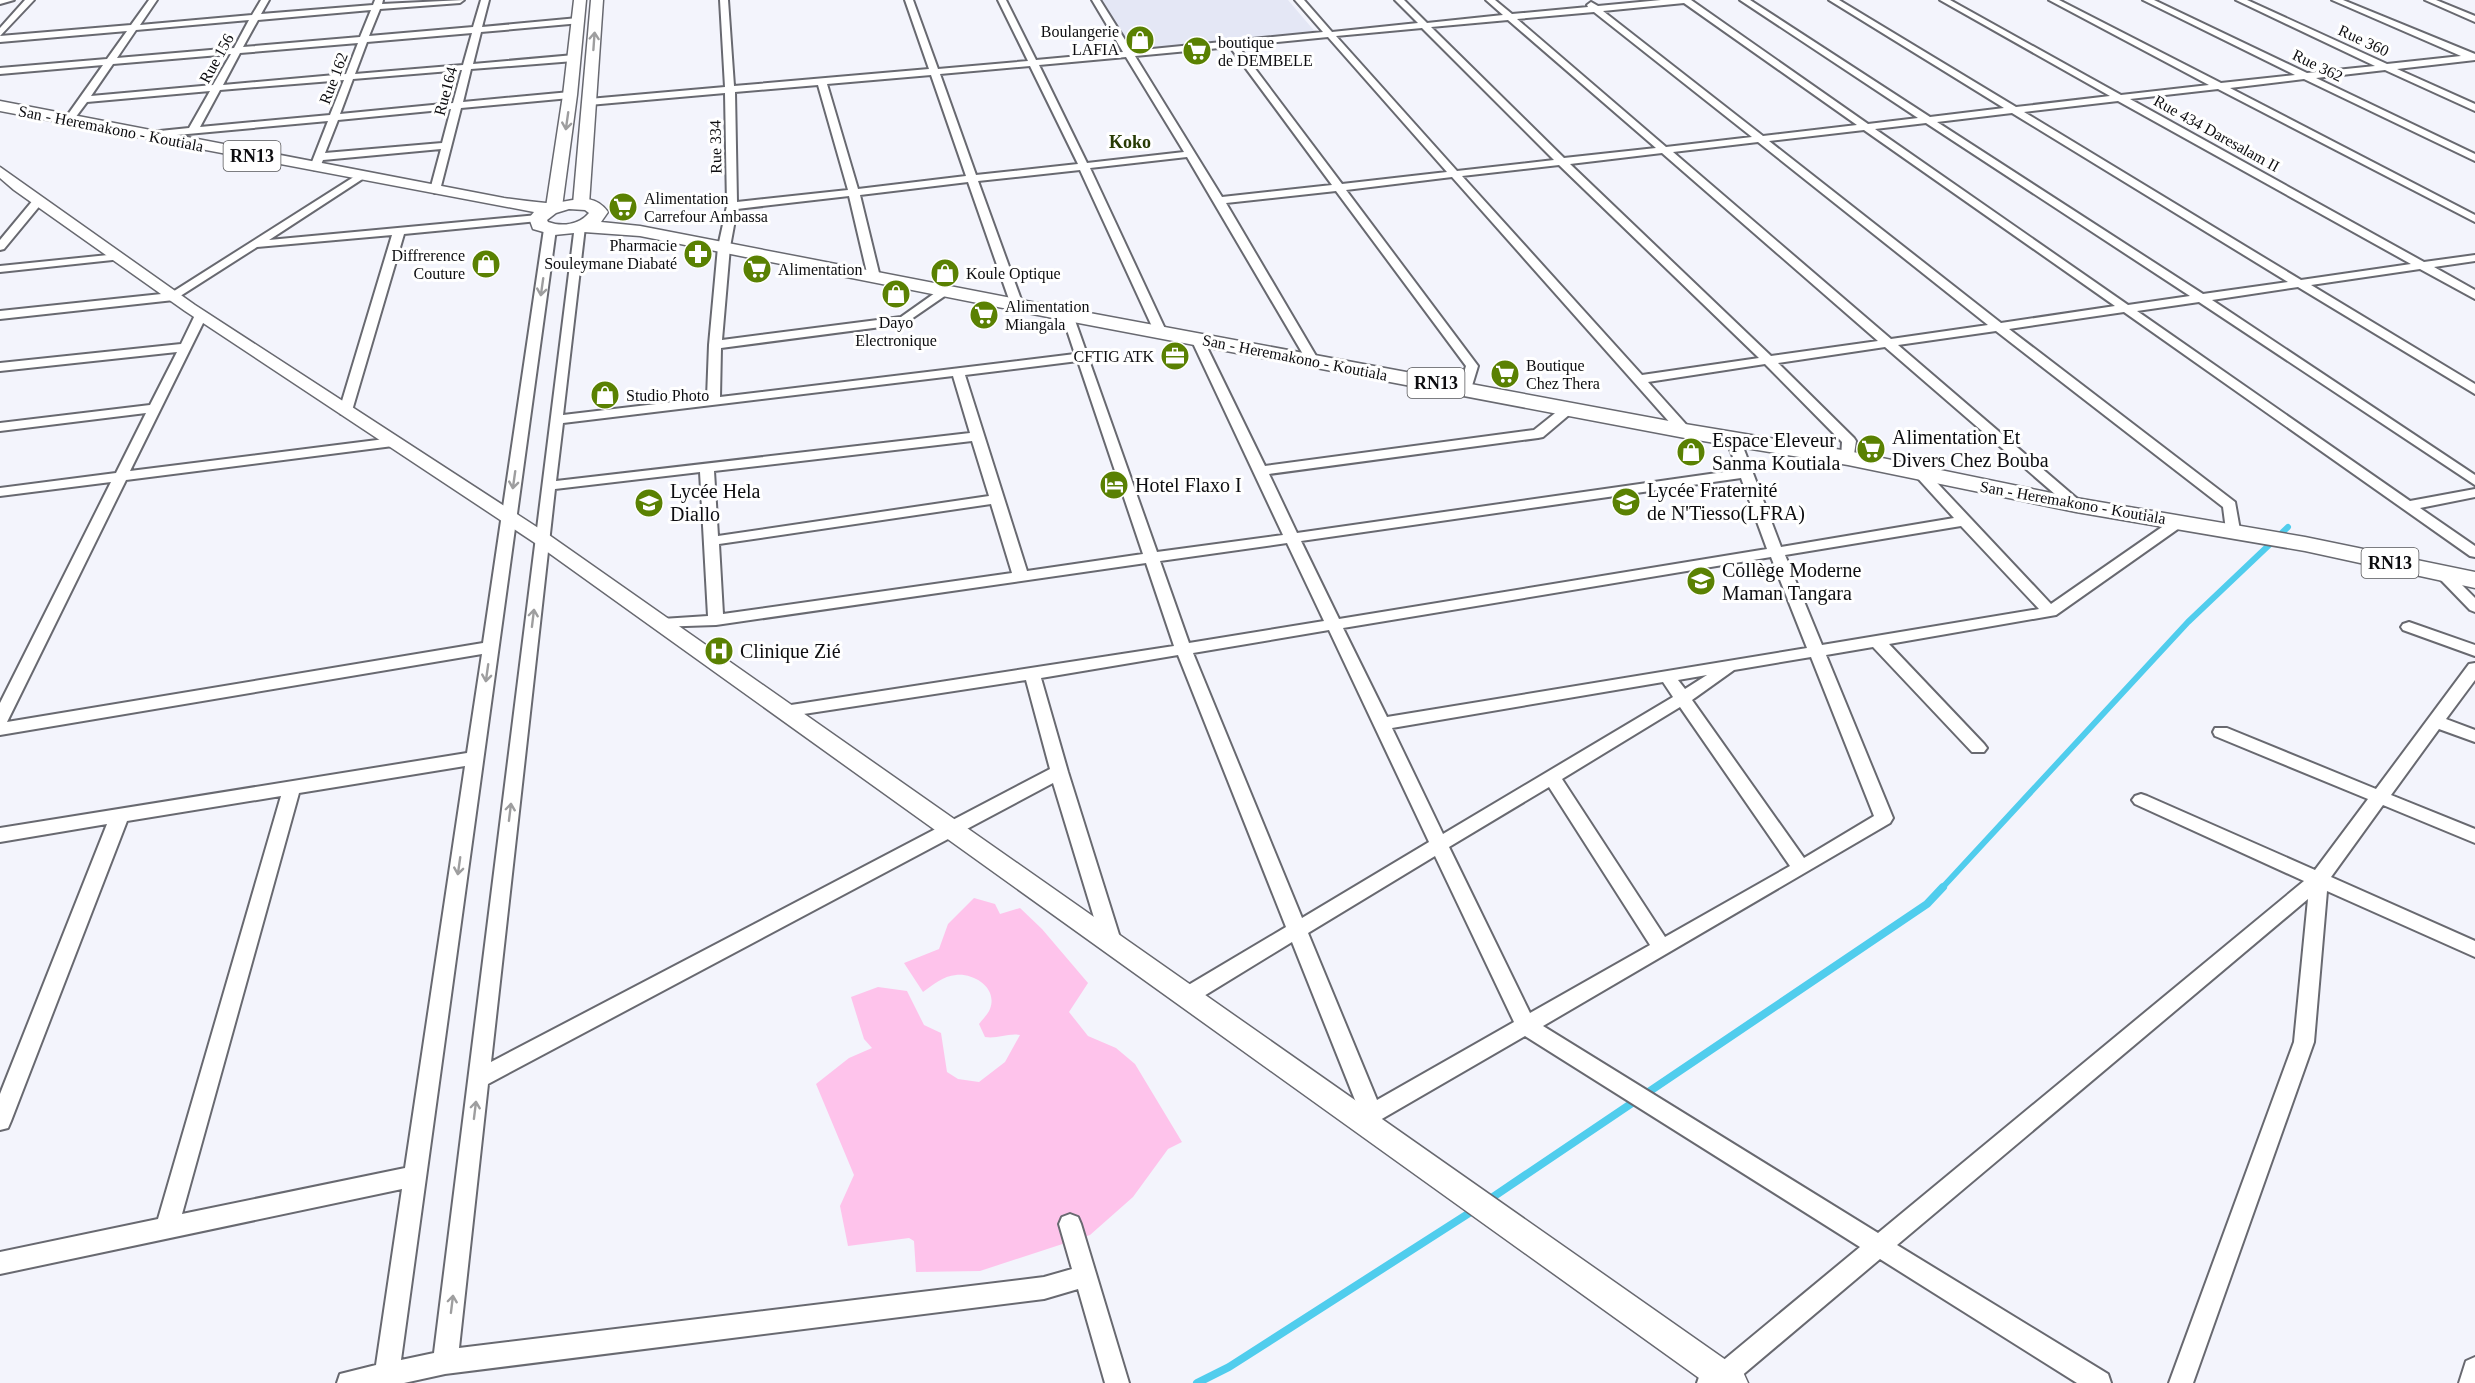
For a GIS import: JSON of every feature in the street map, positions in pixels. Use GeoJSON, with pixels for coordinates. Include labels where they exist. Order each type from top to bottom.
{"type":"FeatureCollection","features":[{"type":"Feature","properties":{"kind":"main road"},"geometry":{"type":"LineString","coordinates":[[548,216],[570,95],[580,0]]}},
{"type":"Feature","properties":{"kind":"main road"},"geometry":{"type":"LineString","coordinates":[[581,204],[597,0]]}},
{"type":"Feature","properties":{"kind":"main road","name":"San - Heremakono - Koutiala"},"geometry":{"type":"LineString","coordinates":[[0,106],[143,135],[317,163],[360,176],[504,203],[548,216]]}},
{"type":"Feature","properties":{"kind":"main road"},"geometry":{"type":"LineString","coordinates":[[581,204],[596,208],[599,212],[586,223],[548,216],[581,204]]}},
{"type":"Feature","properties":{"kind":"main road","name":"San - Heremakono - Koutiala"},"geometry":{"type":"LineString","coordinates":[[586,223],[640,231],[1161,333],[1685,431],[1848,458],[2076,505],[2233,530]]}},
{"type":"Feature","properties":{"kind":"main road","name":"RN13"},"geometry":{"type":"LineString","coordinates":[[2233,530],[2475,580]]}},
{"type":"Feature","properties":{"kind":"street"},"geometry":{"type":"LineString","coordinates":[[0,1],[10,0]]}},
{"type":"Feature","properties":{"kind":"street"},"geometry":{"type":"LineString","coordinates":[[0,33],[30,0]]}},
{"type":"Feature","properties":{"kind":"street"},"geometry":{"type":"LineString","coordinates":[[69,120],[153,0]]}},
{"type":"Feature","properties":{"kind":"street","name":"Rue 156"},"geometry":{"type":"LineString","coordinates":[[193,130],[265,0]]}},
{"type":"Feature","properties":{"kind":"street"},"geometry":{"type":"LineString","coordinates":[[0,39],[378,4],[460,0]]}},
{"type":"Feature","properties":{"kind":"street","name":"Rue164"},"geometry":{"type":"LineString","coordinates":[[435,190],[485,0]]}},
{"type":"Feature","properties":{"kind":"street","name":"Rue 334"},"geometry":{"type":"LineString","coordinates":[[713,402],[715,345],[724,247],[732,206],[730,91],[724,0]]}},
{"type":"Feature","properties":{"kind":"street"},"geometry":{"type":"LineString","coordinates":[[909,0],[1017,305]]}},
{"type":"Feature","properties":{"kind":"street"},"geometry":{"type":"LineString","coordinates":[[1002,0],[1084,166],[1161,333]]}},
{"type":"Feature","properties":{"kind":"street"},"geometry":{"type":"LineString","coordinates":[[1096,0],[1219,201],[1313,361]]}},
{"type":"Feature","properties":{"kind":"street"},"geometry":{"type":"LineString","coordinates":[[1299,0],[1685,431]]}},
{"type":"Feature","properties":{"kind":"street"},"geometry":{"type":"LineString","coordinates":[[1399,0],[1849,441],[1848,458]]}},
{"type":"Feature","properties":{"kind":"street"},"geometry":{"type":"LineString","coordinates":[[1490,0],[2076,505]]}},
{"type":"Feature","properties":{"kind":"street"},"geometry":{"type":"LineString","coordinates":[[1585,0],[1997,326],[2229,505],[2233,530]]}},
{"type":"Feature","properties":{"kind":"street"},"geometry":{"type":"LineString","coordinates":[[589,102],[1034,63],[1685,0],[2475,553]]}},
{"type":"Feature","properties":{"kind":"street"},"geometry":{"type":"LineString","coordinates":[[1744,0],[2200,297],[2475,481]]}},
{"type":"Feature","properties":{"kind":"street"},"geometry":{"type":"LineString","coordinates":[[1833,0],[2475,390]]}},
{"type":"Feature","properties":{"kind":"street","name":"Rue 434 Daresalam II"},"geometry":{"type":"LineString","coordinates":[[1944,0],[2475,295]]}},
{"type":"Feature","properties":{"kind":"street"},"geometry":{"type":"LineString","coordinates":[[2053,0],[2475,219]]}},
{"type":"Feature","properties":{"kind":"street","name":"Rue 362"},"geometry":{"type":"LineString","coordinates":[[2147,0],[2475,158]]}},
{"type":"Feature","properties":{"kind":"street","name":"Rue 360"},"geometry":{"type":"LineString","coordinates":[[2240,0],[2475,108]]}},
{"type":"Feature","properties":{"kind":"street"},"geometry":{"type":"LineString","coordinates":[[2336,0],[2474,58]]}},
{"type":"Feature","properties":{"kind":"street"},"geometry":{"type":"LineString","coordinates":[[2428,0],[2475,19]]}},
{"type":"Feature","properties":{"kind":"street","name":"Rue 162"},"geometry":{"type":"LineString","coordinates":[[317,163],[378,4]]}},
{"type":"Feature","properties":{"kind":"street"},"geometry":{"type":"LineString","coordinates":[[0,71],[578,21]]}},
{"type":"Feature","properties":{"kind":"street"},"geometry":{"type":"LineString","coordinates":[[1232,44],[1341,187],[1472,366],[1465,389]]}},
{"type":"Feature","properties":{"kind":"street"},"geometry":{"type":"LineString","coordinates":[[84,99],[574,58]]}},
{"type":"Feature","properties":{"kind":"street"},"geometry":{"type":"LineString","coordinates":[[1219,201],[2474,58]]}},
{"type":"Feature","properties":{"kind":"street"},"geometry":{"type":"LineString","coordinates":[[822,82],[854,193],[874,277]]}},
{"type":"Feature","properties":{"kind":"street"},"geometry":{"type":"LineString","coordinates":[[143,135],[570,95]]}},
{"type":"Feature","properties":{"kind":"street"},"geometry":{"type":"LineString","coordinates":[[317,163],[446,146]]}},
{"type":"Feature","properties":{"kind":"street"},"geometry":{"type":"LineString","coordinates":[[732,206],[1190,154]]}},
{"type":"Feature","properties":{"kind":"street"},"geometry":{"type":"LineString","coordinates":[[0,171],[38,201],[201,315],[542,540],[1112,944],[1366,1117],[1721,1381],[2319,879],[2475,668]]}},
{"type":"Feature","properties":{"kind":"street"},"geometry":{"type":"LineString","coordinates":[[0,315],[174,296],[360,176]]}},
{"type":"Feature","properties":{"kind":"street"},"geometry":{"type":"LineString","coordinates":[[0,247],[38,201]]}},
{"type":"Feature","properties":{"kind":"street"},"geometry":{"type":"LineString","coordinates":[[253,245],[548,216],[509,518],[387,1374]]}},
{"type":"Feature","properties":{"kind":"street"},"geometry":{"type":"LineString","coordinates":[[445,1362],[556,420],[586,223]]}},
{"type":"Feature","properties":{"kind":"street"},"geometry":{"type":"LineString","coordinates":[[346,411],[399,231]]}},
{"type":"Feature","properties":{"kind":"street"},"geometry":{"type":"LineString","coordinates":[[0,269],[118,257]]}},
{"type":"Feature","properties":{"kind":"street"},"geometry":{"type":"LineString","coordinates":[[1639,379],[2475,258]]}},
{"type":"Feature","properties":{"kind":"street"},"geometry":{"type":"LineString","coordinates":[[715,345],[904,320],[946,291]]}},
{"type":"Feature","properties":{"kind":"street"},"geometry":{"type":"LineString","coordinates":[[0,720],[201,315]]}},
{"type":"Feature","properties":{"kind":"street"},"geometry":{"type":"LineString","coordinates":[[1068,315],[1183,649],[1299,930],[1366,1117]]}},
{"type":"Feature","properties":{"kind":"street"},"geometry":{"type":"LineString","coordinates":[[1197,339],[1526,1026],[2099,1383]]}},
{"type":"Feature","properties":{"kind":"street"},"geometry":{"type":"LineString","coordinates":[[0,366],[185,346]]}},
{"type":"Feature","properties":{"kind":"street"},"geometry":{"type":"LineString","coordinates":[[556,420],[1083,357]]}},
{"type":"Feature","properties":{"kind":"street"},"geometry":{"type":"LineString","coordinates":[[958,372],[1021,577]]}},
{"type":"Feature","properties":{"kind":"street"},"geometry":{"type":"LineString","coordinates":[[0,427],[154,408]]}},
{"type":"Feature","properties":{"kind":"street"},"geometry":{"type":"LineString","coordinates":[[1260,471],[1538,434],[1569,409]]}},
{"type":"Feature","properties":{"kind":"street"},"geometry":{"type":"LineString","coordinates":[[548,486],[978,436]]}},
{"type":"Feature","properties":{"kind":"street"},"geometry":{"type":"LineString","coordinates":[[1366,1117],[1802,868],[1884,818],[1776,552],[1733,439]]}},
{"type":"Feature","properties":{"kind":"street"},"geometry":{"type":"LineString","coordinates":[[0,492],[393,442]]}},
{"type":"Feature","properties":{"kind":"street"},"geometry":{"type":"LineString","coordinates":[[707,467],[716,620]]}},
{"type":"Feature","properties":{"kind":"street"},"geometry":{"type":"LineString","coordinates":[[662,624],[716,620],[1746,473]]}},
{"type":"Feature","properties":{"kind":"street"},"geometry":{"type":"LineString","coordinates":[[1920,473],[2050,612]]}},
{"type":"Feature","properties":{"kind":"street"},"geometry":{"type":"LineString","coordinates":[[2407,506],[2475,493]]}},
{"type":"Feature","properties":{"kind":"street"},"geometry":{"type":"LineString","coordinates":[[711,541],[997,499]]}},
{"type":"Feature","properties":{"kind":"street"},"geometry":{"type":"LineString","coordinates":[[1381,724],[2050,612],[2180,521]]}},
{"type":"Feature","properties":{"kind":"street"},"geometry":{"type":"LineString","coordinates":[[784,711],[1032,674],[1965,522]]}},
{"type":"Feature","properties":{"kind":"street"},"geometry":{"type":"LineString","coordinates":[[2444,575],[2475,607]]}},
{"type":"Feature","properties":{"kind":"street"},"geometry":{"type":"LineString","coordinates":[[2409,627],[2475,651]]}},
{"type":"Feature","properties":{"kind":"street"},"geometry":{"type":"LineString","coordinates":[[1877,641],[1978,748]]}},
{"type":"Feature","properties":{"kind":"street"},"geometry":{"type":"LineString","coordinates":[[0,729],[490,647]]}},
{"type":"Feature","properties":{"kind":"street"},"geometry":{"type":"LineString","coordinates":[[1187,996],[1439,846],[1734,665]]}},
{"type":"Feature","properties":{"kind":"street"},"geometry":{"type":"LineString","coordinates":[[1032,674],[1059,772],[1112,944]]}},
{"type":"Feature","properties":{"kind":"street"},"geometry":{"type":"LineString","coordinates":[[1667,676],[1802,868]]}},
{"type":"Feature","properties":{"kind":"street"},"geometry":{"type":"LineString","coordinates":[[2436,721],[2475,736]]}},
{"type":"Feature","properties":{"kind":"street"},"geometry":{"type":"LineString","coordinates":[[2221,732],[2475,836]]}},
{"type":"Feature","properties":{"kind":"street"},"geometry":{"type":"LineString","coordinates":[[0,835],[475,758]]}},
{"type":"Feature","properties":{"kind":"street"},"geometry":{"type":"LineString","coordinates":[[478,1079],[949,828],[1059,772]]}},
{"type":"Feature","properties":{"kind":"street"},"geometry":{"type":"LineString","coordinates":[[1551,776],[1662,948]]}},
{"type":"Feature","properties":{"kind":"street"},"geometry":{"type":"LineString","coordinates":[[167,1228],[292,787]]}},
{"type":"Feature","properties":{"kind":"street"},"geometry":{"type":"LineString","coordinates":[[2142,800],[2475,949]]}},
{"type":"Feature","properties":{"kind":"street"},"geometry":{"type":"LineString","coordinates":[[0,1121],[120,815]]}},
{"type":"Feature","properties":{"kind":"street"},"geometry":{"type":"LineString","coordinates":[[2181,1383],[2304,1042],[2319,879]]}},
{"type":"Feature","properties":{"kind":"street"},"geometry":{"type":"LineString","coordinates":[[0,1263],[415,1176]]}},
{"type":"Feature","properties":{"kind":"street"},"geometry":{"type":"LineString","coordinates":[[1070,1224],[1117,1383]]}},
{"type":"Feature","properties":{"kind":"street"},"geometry":{"type":"LineString","coordinates":[[350,1383],[445,1362],[1044,1288],[1086,1276]]}},
{"type":"Feature","properties":{"kind":"street"},"geometry":{"type":"LineString","coordinates":[[2472,1383],[2475,1369]]}},
{"type":"Feature","properties":{"kind":"shaded area"},"geometry":{"type":"Polygon","coordinates":[[[1100,0],[1288,0],[1317,34],[1130,51],[1100,0]]]}},
{"type":"Feature","properties":{"kind":"shaded area"},"geometry":{"type":"Polygon","coordinates":[[[974,898],[995,904],[1000,914],[1020,908],[1042,929],[1088,983],[1069,1012],[1088,1036],[1116,1048],[1135,1064],[1182,1142],[1168,1149],[1133,1197],[1090,1235],[980,1271],[916,1272],[914,1241],[909,1238],[848,1246],[840,1206],[854,1175],[816,1084],[849,1058],[872,1048],[864,1039],[851,997],[878,987],[907,991],[924,1025],[941,1033],[947,1072],[958,1079],[979,1082],[1005,1062],[1020,1035],[985,1037],[979,1024],[989,1011],[992,1001],[988,988],[983,983],[977,979],[956,975],[942,979],[923,992],[904,963],[939,949],[948,924],[974,898]]]}},
{"type":"Feature","properties":{"kind":"waterway"},"geometry":{"type":"LineString","coordinates":[[1942,888],[2188,622],[2288,527]]}},
{"type":"Feature","properties":{"kind":"waterway"},"geometry":{"type":"LineString","coordinates":[[1487,1201],[1927,904],[1943,887]]}},
{"type":"Feature","properties":{"kind":"waterway"},"geometry":{"type":"LineString","coordinates":[[1197,1383],[1229,1367],[1474,1210]]}},
{"type":"Feature","properties":{"kind":"place","name":"Boulangerie LAFIA"},"geometry":{"type":"Point","coordinates":[1140,40]}},
{"type":"Feature","properties":{"kind":"place","name":"boutique de DEMBELE"},"geometry":{"type":"Point","coordinates":[1197,51]}},
{"type":"Feature","properties":{"kind":"place","name":"Alimentation Carrefour Ambassa"},"geometry":{"type":"Point","coordinates":[623,207]}},
{"type":"Feature","properties":{"kind":"place","name":"Pharmacie Souleymane Diabaté"},"geometry":{"type":"Point","coordinates":[698,254]}},
{"type":"Feature","properties":{"kind":"place","name":"Diffrerence Couture"},"geometry":{"type":"Point","coordinates":[486,264]}},
{"type":"Feature","properties":{"kind":"place","name":"Alimentation"},"geometry":{"type":"Point","coordinates":[757,269]}},
{"type":"Feature","properties":{"kind":"place","name":"Koule Optique"},"geometry":{"type":"Point","coordinates":[945,273]}},
{"type":"Feature","properties":{"kind":"place","name":"Dayo Electronique"},"geometry":{"type":"Point","coordinates":[896,294]}},
{"type":"Feature","properties":{"kind":"place","name":"Alimentation Miangala"},"geometry":{"type":"Point","coordinates":[984,315]}},
{"type":"Feature","properties":{"kind":"place","name":"CFTIG ATK"},"geometry":{"type":"Point","coordinates":[1175,356]}},
{"type":"Feature","properties":{"kind":"place","name":"Boutique Chez Thera"},"geometry":{"type":"Point","coordinates":[1505,374]}},
{"type":"Feature","properties":{"kind":"place","name":"Studio Photo"},"geometry":{"type":"Point","coordinates":[605,395]}},
{"type":"Feature","properties":{"kind":"place","name":"Alimentation Et Divers Chez Bouba"},"geometry":{"type":"Point","coordinates":[1871,449]}},
{"type":"Feature","properties":{"kind":"place","name":"Espace Eleveur Sanma Koutiala"},"geometry":{"type":"Point","coordinates":[1691,452]}},
{"type":"Feature","properties":{"kind":"place","name":"Hotel Flaxo I"},"geometry":{"type":"Point","coordinates":[1114,485]}},
{"type":"Feature","properties":{"kind":"place","name":"Lycée Fraternité de N'Tiesso(LFRA)"},"geometry":{"type":"Point","coordinates":[1626,502]}},
{"type":"Feature","properties":{"kind":"place","name":"Lycée Hela Diallo"},"geometry":{"type":"Point","coordinates":[649,503]}},
{"type":"Feature","properties":{"kind":"place","name":"Collège Moderne Maman Tangara"},"geometry":{"type":"Point","coordinates":[1701,581]}},
{"type":"Feature","properties":{"kind":"place","name":"Clinique Zié"},"geometry":{"type":"Point","coordinates":[719,651]}},
{"type":"Feature","properties":{"kind":"district","name":"Koko"},"geometry":{"type":"Point","coordinates":[1130,142]}}]}
